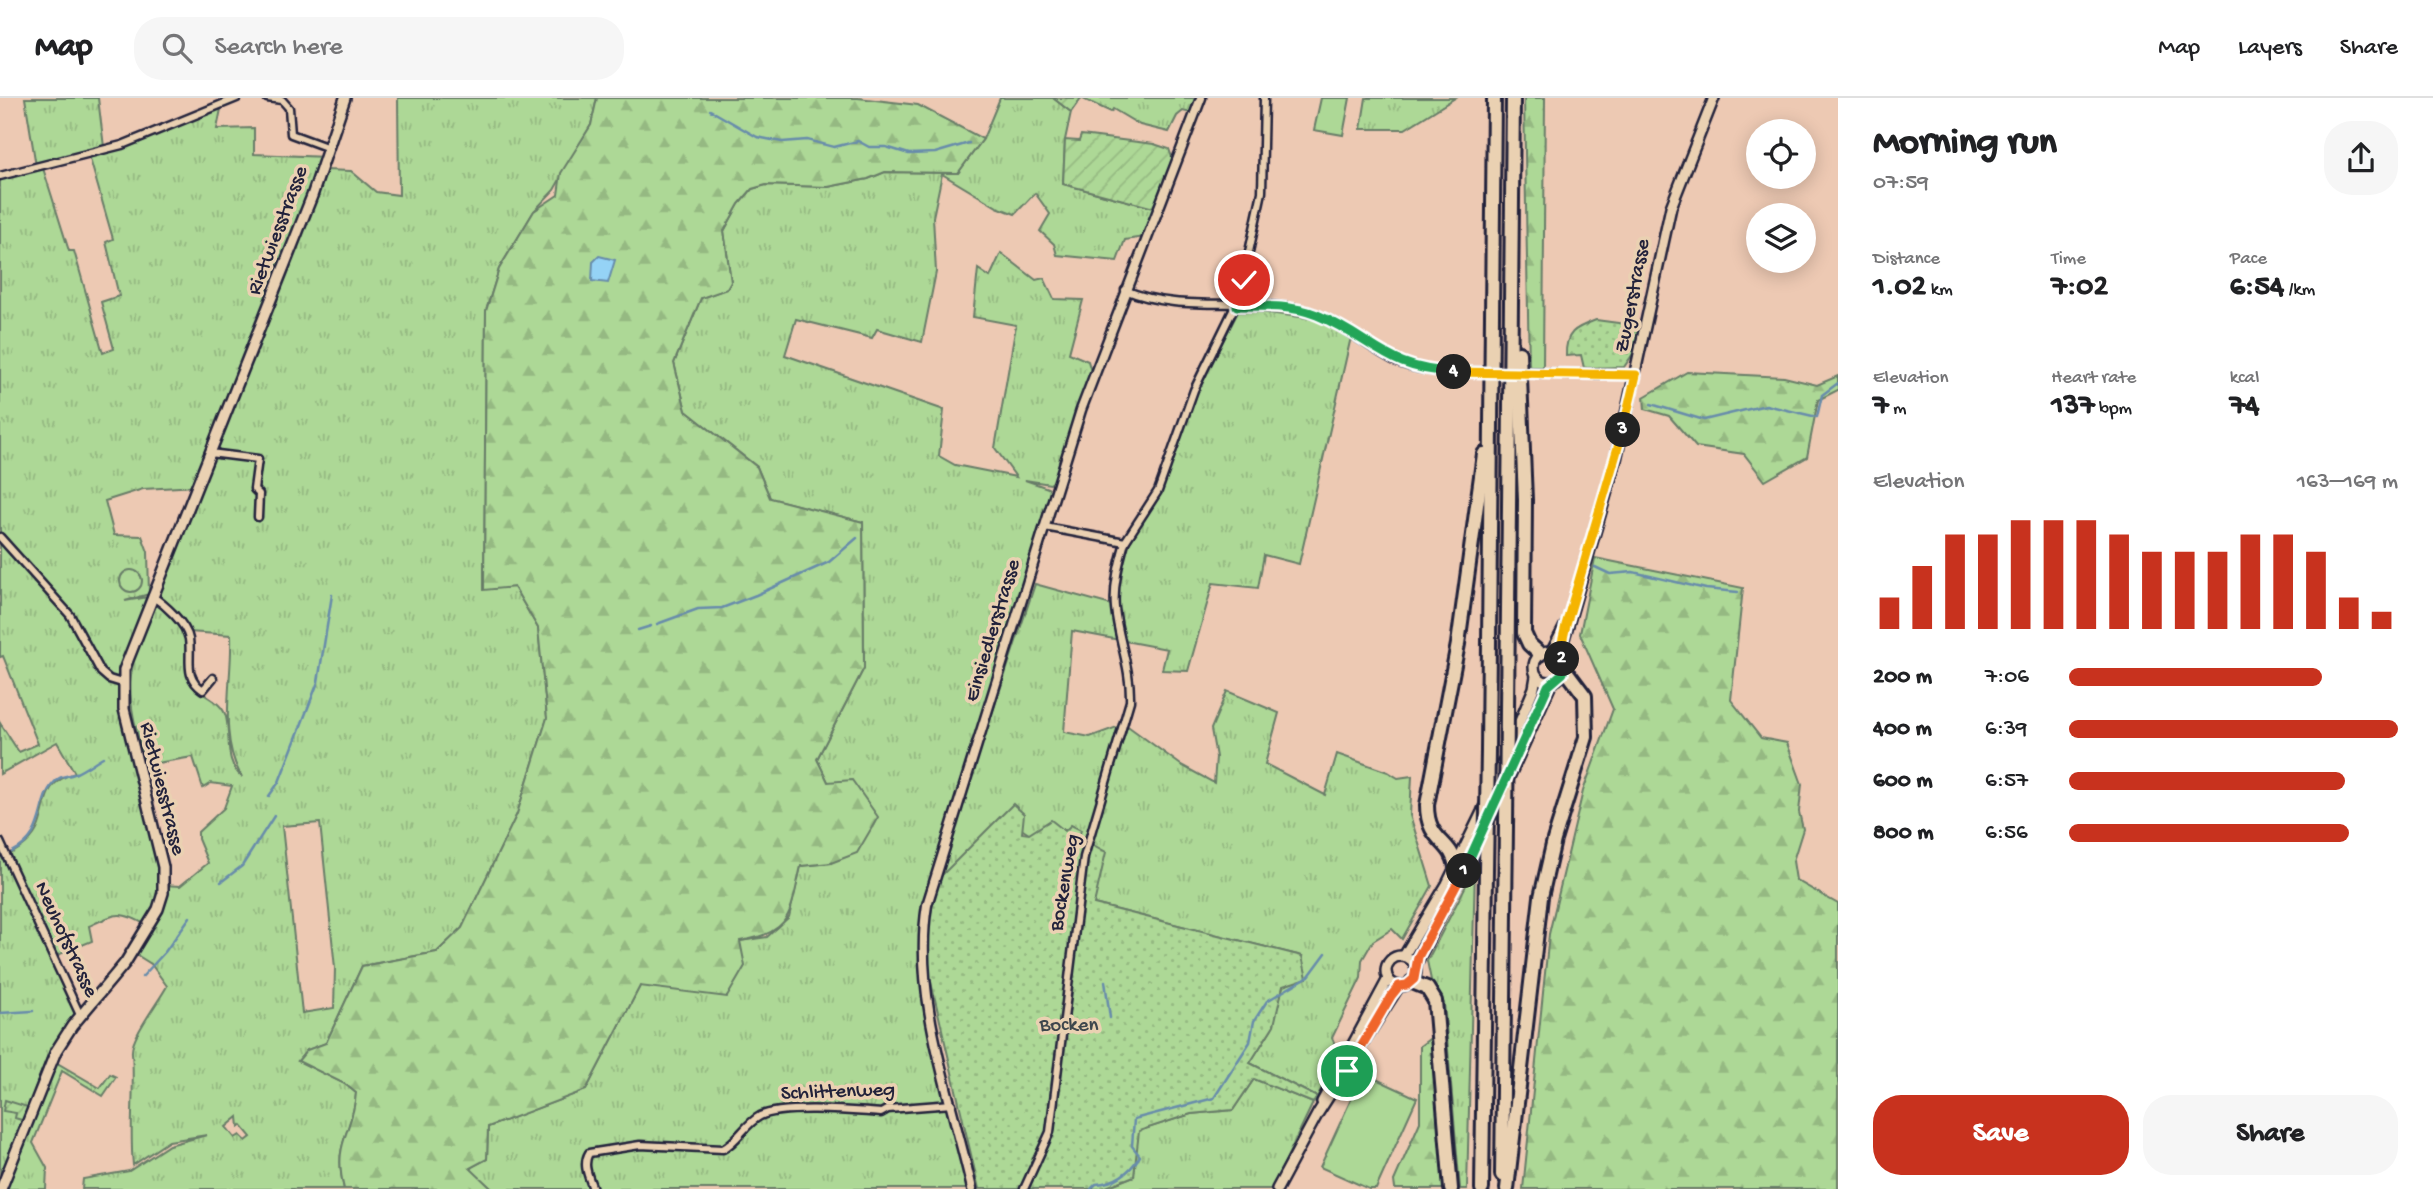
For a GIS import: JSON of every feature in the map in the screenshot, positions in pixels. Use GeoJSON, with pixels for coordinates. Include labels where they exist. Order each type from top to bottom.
{"type":"FeatureCollection","features":[{"type":"Feature","properties":{"kind":"highway"},"geometry":{"type":"LineString","coordinates":[[1482,1189],[1494,98]]}},
{"type":"Feature","properties":{"kind":"highway"},"geometry":{"type":"LineString","coordinates":[[1502,1189],[1513,98]]}},
{"type":"Feature","properties":{"kind":"highway"},"geometry":{"type":"LineString","coordinates":[[1507,1189],[1541,897],[1554,840],[1586,737],[1585,696],[1554,657],[1529,644],[1524,633],[1525,500],[1512,231]]}},
{"type":"Feature","properties":{"kind":"highway"},"geometry":{"type":"LineString","coordinates":[[1456,867],[1452,853],[1431,831],[1427,805],[1465,602],[1492,388]]}},
{"type":"Feature","properties":{"kind":"highway"},"geometry":{"type":"LineString","coordinates":[[1412,982],[1430,991],[1436,1004],[1451,1189]]}},
{"type":"Feature","properties":{"kind":"main road","name":"Rietwiesstrasse"},"geometry":{"type":"LineString","coordinates":[[1,1189],[52,1060],[80,1015],[125,963],[158,909],[163,893],[163,867],[126,719],[122,683],[130,648],[210,453],[329,148],[345,98]]}},
{"type":"Feature","properties":{"kind":"main road","name":"Zugerstrasse"},"geometry":{"type":"LineString","coordinates":[[1412,982],[1415,966],[1496,806],[1552,682],[1560,677],[1554,657],[1611,477],[1636,375],[1671,207],[1714,98]]}},
{"type":"Feature","properties":{"kind":"main road","name":"Zugerstrasse"},"geometry":{"type":"LineString","coordinates":[[1318,1113],[1388,979],[1385,971],[1388,962],[1395,957],[1404,956],[1417,940],[1456,867],[1513,742],[1536,676],[1533,667],[1554,657]]}},
{"type":"Feature","properties":{"kind":"main road"},"geometry":{"type":"LineString","coordinates":[[1536,676],[1552,682]]}},
{"type":"Feature","properties":{"kind":"main road"},"geometry":{"type":"LineString","coordinates":[[1404,956],[1415,966]]}},
{"type":"Feature","properties":{"kind":"main road"},"geometry":{"type":"LineString","coordinates":[[1388,979],[1399,986],[1412,982]]}},
{"type":"Feature","properties":{"kind":"main road","name":"Zugerstrasse"},"geometry":{"type":"LineString","coordinates":[[1277,1189],[1318,1113],[1399,986]]}},
{"type":"Feature","properties":{"kind":"street"},"geometry":{"type":"LineString","coordinates":[[0,176],[122,145],[237,98]]}},
{"type":"Feature","properties":{"kind":"street"},"geometry":{"type":"LineString","coordinates":[[267,98],[282,100],[289,108],[290,134],[329,148]]}},
{"type":"Feature","properties":{"kind":"street","name":"Einsiedlerstrasse"},"geometry":{"type":"LineString","coordinates":[[972,1189],[924,975],[923,940],[927,905],[1081,410],[1201,98]]}},
{"type":"Feature","properties":{"kind":"street","name":"Bockenweg"},"geometry":{"type":"LineString","coordinates":[[1024,1189],[1050,1132],[1084,857],[1129,701],[1130,679],[1115,606],[1117,573],[1125,542],[1158,491],[1194,390],[1237,306],[1262,192],[1264,98]]}},
{"type":"Feature","properties":{"kind":"street"},"geometry":{"type":"LineString","coordinates":[[1125,290],[1158,301],[1291,308],[1310,312],[1407,366],[1433,371],[1636,375]]}},
{"type":"Feature","properties":{"kind":"street"},"geometry":{"type":"LineString","coordinates":[[210,453],[258,459],[254,489],[259,494],[258,517]]}},
{"type":"Feature","properties":{"kind":"street"},"geometry":{"type":"LineString","coordinates":[[1045,527],[1125,542]]}},
{"type":"Feature","properties":{"kind":"street"},"geometry":{"type":"LineString","coordinates":[[0,537],[70,615],[102,672],[109,679],[122,683]]}},
{"type":"Feature","properties":{"kind":"street"},"geometry":{"type":"LineString","coordinates":[[152,596],[164,605],[187,632],[189,674],[194,684],[204,690],[213,678]]}},
{"type":"Feature","properties":{"kind":"street","name":"Neuhofstrasse"},"geometry":{"type":"LineString","coordinates":[[0,842],[80,1015]]}},
{"type":"Feature","properties":{"kind":"street","name":"Schlittenweg"},"geometry":{"type":"LineString","coordinates":[[593,1189],[586,1170],[585,1159],[589,1153],[626,1146],[723,1149],[754,1120],[770,1113],[827,1110],[881,1113],[888,1109],[952,1104]]}},
{"type":"Feature","properties":{"kind":"green space"},"geometry":{"type":"Polygon","coordinates":[[[25,98],[98,98],[104,147],[122,145],[222,104],[217,129],[254,128],[254,154],[326,157],[197,486],[143,489],[105,501],[114,535],[142,536],[148,552],[149,594],[125,601],[148,597],[119,677],[111,678],[122,683],[163,885],[180,886],[208,863],[198,839],[198,832],[224,808],[232,786],[211,783],[203,788],[193,757],[145,765],[131,699],[132,666],[155,603],[159,603],[186,636],[186,667],[191,684],[224,711],[230,757],[242,777],[234,761],[228,726],[231,635],[189,632],[157,593],[325,170],[351,171],[376,192],[399,195],[398,98],[597,98],[591,125],[554,190],[534,211],[499,269],[486,311],[484,589],[514,587],[538,628],[547,718],[517,814],[462,928],[437,952],[362,966],[326,1043],[307,1050],[298,1061],[345,1084],[356,1093],[340,1160],[344,1189],[82,1189],[83,1179],[129,1171],[169,1145],[207,1135],[169,1141],[133,1165],[133,1046],[140,1029],[167,986],[151,964],[132,952],[148,926],[131,917],[119,915],[89,926],[92,941],[55,956],[80,1015],[56,1051],[51,1047],[34,1091],[34,1106],[52,1060],[100,1088],[110,1074],[116,1077],[103,1096],[62,1071],[33,1143],[47,1168],[46,1189],[0,1189],[0,842],[7,856],[26,844],[37,830],[52,787],[75,773],[57,742],[0,774],[0,723],[19,752],[38,744],[3,656],[0,657],[0,176],[36,166],[25,98]],[[88,152],[42,165],[69,251],[74,251],[103,353],[114,349],[101,302],[119,296],[106,242],[113,239],[88,152]],[[320,823],[282,826],[302,1013],[334,1008],[335,968],[320,823]],[[238,1117],[226,1127],[235,1138],[240,1135],[246,1141],[251,1137],[241,1125],[239,1127],[238,1117]]]}},
{"type":"Feature","properties":{"kind":"green space"},"geometry":{"type":"Polygon","coordinates":[[[597,98],[858,98],[918,105],[983,139],[958,173],[885,172],[868,179],[828,187],[766,185],[752,189],[739,204],[724,231],[731,282],[727,289],[701,298],[674,363],[686,411],[757,467],[770,498],[863,522],[864,668],[817,759],[828,782],[852,780],[878,817],[857,853],[831,863],[801,866],[791,908],[780,926],[757,937],[740,941],[745,966],[727,997],[640,986],[586,1090],[488,1127],[487,1159],[470,1168],[492,1189],[344,1189],[340,1160],[356,1093],[345,1084],[298,1061],[307,1050],[326,1043],[362,966],[437,952],[462,928],[517,814],[547,718],[538,628],[514,587],[484,590],[486,311],[499,269],[534,211],[558,195],[561,173],[591,125],[597,98]]]}},
{"type":"Feature","properties":{"kind":"green space"},"geometry":{"type":"Polygon","coordinates":[[[1000,98],[1053,98],[1071,112],[1065,140],[1063,184],[1154,208],[1144,237],[1125,240],[1117,261],[1057,255],[1054,244],[1040,231],[1050,214],[1035,193],[1015,214],[997,207],[942,174],[933,217],[936,272],[922,342],[877,329],[872,338],[796,319],[785,355],[944,410],[939,456],[955,465],[1016,477],[995,448],[1016,325],[973,317],[978,269],[990,277],[1001,253],[1036,280],[1044,278],[1054,299],[1083,300],[1069,353],[1088,361],[1092,375],[1054,481],[1050,484],[1025,480],[1048,488],[1052,494],[924,923],[919,951],[921,981],[972,1189],[492,1189],[469,1168],[487,1159],[488,1127],[586,1090],[640,986],[740,941],[767,937],[789,917],[801,866],[831,863],[828,782],[817,759],[864,668],[863,522],[770,498],[757,467],[686,411],[674,363],[701,298],[726,289],[731,282],[724,231],[739,204],[752,189],[766,185],[828,187],[868,179],[885,172],[958,173],[983,139],[1000,98]]]}},
{"type":"Feature","properties":{"kind":"green space"},"geometry":{"type":"Polygon","coordinates":[[[1053,98],[1081,98],[1071,112],[1053,98]]]}},
{"type":"Feature","properties":{"kind":"green space"},"geometry":{"type":"Polygon","coordinates":[[[1081,98],[1197,98],[1191,113],[1183,111],[1177,116],[1169,132],[1140,125],[1113,109],[1111,112],[1081,98]]]}},
{"type":"Feature","properties":{"kind":"green space"},"geometry":{"type":"Polygon","coordinates":[[[1321,98],[1350,98],[1343,135],[1314,130],[1321,98]]]}},
{"type":"Feature","properties":{"kind":"green space"},"geometry":{"type":"Polygon","coordinates":[[[1366,98],[1455,98],[1405,129],[1361,129],[1366,98]]]}},
{"type":"Feature","properties":{"kind":"green space"},"geometry":{"type":"Polygon","coordinates":[[[1524,98],[1545,98],[1543,367],[1529,367],[1524,98]]]}},
{"type":"Feature","properties":{"kind":"green space"},"geometry":{"type":"Polygon","coordinates":[[[1081,135],[1154,144],[1169,149],[1173,160],[1154,208],[1063,184],[1065,140],[1079,141],[1081,135]]]}},
{"type":"Feature","properties":{"kind":"green space"},"geometry":{"type":"Polygon","coordinates":[[[1252,311],[1316,319],[1351,337],[1299,564],[1264,555],[1258,588],[1213,583],[1188,671],[1162,670],[1167,649],[1072,631],[1064,732],[1090,737],[1125,724],[1181,765],[1214,783],[1216,757],[1211,729],[1227,691],[1279,713],[1265,764],[1325,795],[1337,754],[1398,778],[1412,776],[1410,815],[1432,886],[1402,939],[1392,929],[1373,941],[1362,960],[1361,978],[1332,1038],[1340,1055],[1317,1097],[1250,1063],[1272,1028],[1283,986],[1302,956],[1094,904],[1089,841],[1079,837],[1080,830],[1061,829],[1029,834],[1021,829],[937,880],[1035,584],[1115,606],[1119,626],[1119,574],[1129,542],[1159,494],[1195,395],[1238,312],[1252,311]]]}},
{"type":"Feature","properties":{"kind":"green space"},"geometry":{"type":"Polygon","coordinates":[[[1596,320],[1641,326],[1637,348],[1624,367],[1584,368],[1581,355],[1566,356],[1567,341],[1573,332],[1596,320]]]}},
{"type":"Feature","properties":{"kind":"green space"},"geometry":{"type":"Polygon","coordinates":[[[1687,372],[1784,377],[1817,385],[1838,376],[1838,390],[1818,400],[1807,457],[1765,481],[1744,454],[1696,447],[1669,416],[1645,409],[1644,397],[1687,372]]]}},
{"type":"Feature","properties":{"kind":"green space"},"geometry":{"type":"Polygon","coordinates":[[[1595,558],[1743,588],[1731,700],[1761,738],[1787,743],[1802,784],[1799,812],[1803,829],[1793,861],[1796,880],[1838,904],[1838,1189],[1523,1189],[1549,934],[1583,791],[1613,709],[1580,634],[1595,558]]]}},
{"type":"Feature","properties":{"kind":"green space"},"geometry":{"type":"Polygon","coordinates":[[[127,570],[135,570],[142,577],[142,585],[135,592],[127,592],[120,585],[120,577],[127,570]]]}},
{"type":"Feature","properties":{"kind":"green space","name":"Bocken"},"geometry":{"type":"Polygon","coordinates":[[[1013,804],[1024,814],[1022,833],[1029,834],[1051,820],[1065,831],[1071,825],[1081,830],[1079,837],[1106,852],[1094,904],[1302,956],[1307,978],[1283,986],[1274,1025],[1250,1063],[1317,1097],[1313,1103],[1254,1079],[1233,1110],[1191,1114],[1139,1131],[1134,1176],[1101,1189],[979,1189],[924,952],[937,880],[1013,804]]]}},
{"type":"Feature","properties":{"kind":"green space"},"geometry":{"type":"Polygon","coordinates":[[[1475,868],[1467,1189],[1460,1189],[1444,1003],[1432,985],[1427,961],[1475,868]]]}},
{"type":"Feature","properties":{"kind":"green space"},"geometry":{"type":"Polygon","coordinates":[[[1432,1037],[1444,1189],[1395,1189],[1394,1181],[1420,1122],[1420,1046],[1432,1037]]]}},
{"type":"Feature","properties":{"kind":"green space"},"geometry":{"type":"Polygon","coordinates":[[[1363,1073],[1417,1098],[1376,1189],[1369,1189],[1320,1167],[1363,1073]]]}},
{"type":"Feature","properties":{"kind":"green space"},"geometry":{"type":"Polygon","coordinates":[[[1254,1079],[1313,1103],[1272,1189],[1101,1189],[1134,1176],[1138,1131],[1191,1114],[1233,1110],[1254,1079]]]}},
{"type":"Feature","properties":{"kind":"green space"},"geometry":{"type":"Polygon","coordinates":[[[5,1100],[34,1109],[28,1122],[15,1118],[16,1113],[3,1111],[5,1100]]]}},
{"type":"Feature","properties":{"kind":"water"},"geometry":{"type":"Polygon","coordinates":[[[599,256],[615,260],[608,283],[592,281],[593,262],[599,256]]]}},
{"type":"Feature","properties":{"kind":"waterway"},"geometry":{"type":"LineString","coordinates":[[710,110],[757,137],[782,142],[807,140],[834,147],[858,141],[869,147],[886,147],[909,154],[935,153],[969,143]]}},
{"type":"Feature","properties":{"kind":"waterway"},"geometry":{"type":"LineString","coordinates":[[1651,404],[1704,420],[1766,405],[1817,417],[1822,395],[1838,383]]}},
{"type":"Feature","properties":{"kind":"waterway"},"geometry":{"type":"LineString","coordinates":[[657,624],[698,609],[722,608],[756,595],[829,562],[857,538]]}},
{"type":"Feature","properties":{"kind":"waterway"},"geometry":{"type":"LineString","coordinates":[[1595,567],[1610,574],[1633,572],[1706,589],[1738,592]]}},
{"type":"Feature","properties":{"kind":"waterway"},"geometry":{"type":"LineString","coordinates":[[269,796],[279,782],[318,682],[332,595]]}},
{"type":"Feature","properties":{"kind":"waterway"},"geometry":{"type":"LineString","coordinates":[[638,630],[651,626]]}},
{"type":"Feature","properties":{"kind":"waterway"},"geometry":{"type":"LineString","coordinates":[[12,852],[32,835],[50,787],[61,777],[72,775],[103,757]]}},
{"type":"Feature","properties":{"kind":"waterway"},"geometry":{"type":"LineString","coordinates":[[221,882],[242,866],[274,816]]}},
{"type":"Feature","properties":{"kind":"waterway"},"geometry":{"type":"LineString","coordinates":[[142,977],[165,952],[190,917]]}},
{"type":"Feature","properties":{"kind":"waterway"},"geometry":{"type":"LineString","coordinates":[[1091,1189],[1096,1184],[1122,1176],[1140,1156],[1132,1146],[1134,1119],[1214,1098],[1250,1042],[1254,1021],[1267,1001],[1309,976],[1326,953]]}},
{"type":"Feature","properties":{"kind":"waterway"},"geometry":{"type":"LineString","coordinates":[[1105,981],[1110,1018]]}},
{"type":"Feature","properties":{"kind":"waterway"},"geometry":{"type":"LineString","coordinates":[[0,1013],[33,1011]]}},
{"type":"Feature","properties":{"kind":"route"},"geometry":{"type":"LineString","coordinates":[[1244,280],[1237,306],[1291,308],[1319,315],[1394,360],[1418,369],[1636,375],[1611,477],[1566,625],[1559,656],[1564,664],[1563,673],[1548,686],[1496,806],[1418,957],[1414,979],[1407,985],[1399,986],[1391,996],[1347,1071]]}}]}
